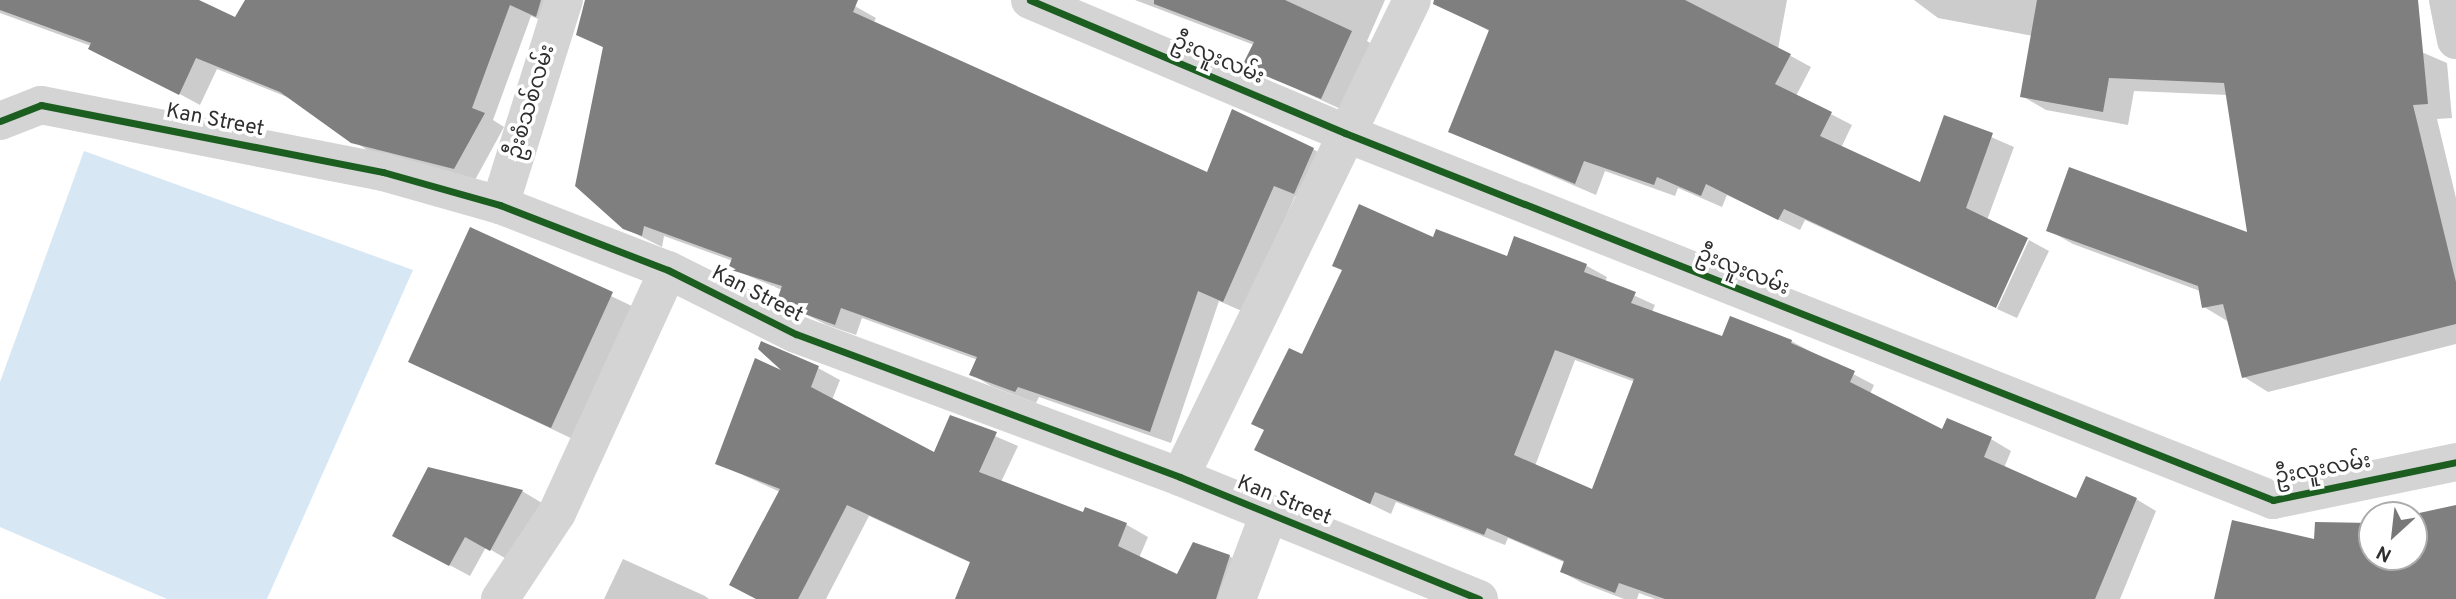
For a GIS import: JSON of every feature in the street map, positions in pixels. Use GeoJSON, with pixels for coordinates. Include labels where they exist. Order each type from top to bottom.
{"type":"FeatureCollection","features":[{"type":"Feature","properties":{"kind":"main road"},"geometry":{"type":"LineString","coordinates":[[2448,0],[2456,40]]}},
{"type":"Feature","properties":{"kind":"street","name":"ဦးစံသစ်လမ်း"},"geometry":{"type":"LineString","coordinates":[[500,205],[564,0]]}},
{"type":"Feature","properties":{"kind":"street","name":"ဦးလူးလမ်း"},"geometry":{"type":"LineString","coordinates":[[1030,0],[1345,133],[2273,500],[2456,462]]}},
{"type":"Feature","properties":{"kind":"street"},"geometry":{"type":"LineString","coordinates":[[1180,477],[1412,0]]}},
{"type":"Feature","properties":{"kind":"street","name":"Kan Street"},"geometry":{"type":"LineString","coordinates":[[0,121],[41,105],[383,172],[500,205],[668,270],[796,334],[1180,477],[1479,599]]}},
{"type":"Feature","properties":{"kind":"street"},"geometry":{"type":"LineString","coordinates":[[500,599],[557,513],[668,270]]}},
{"type":"Feature","properties":{"kind":"street"},"geometry":{"type":"LineString","coordinates":[[1237,599],[1269,514]]}},
{"type":"Feature","properties":{"kind":"water"},"geometry":{"type":"Polygon","coordinates":[[[84,151],[413,270],[267,599],[167,599],[0,527],[0,382],[84,151]]]}},
{"type":"Feature","properties":{"kind":"building"},"geometry":{"type":"Polygon","coordinates":[[[0,0],[199,0],[235,17],[245,0],[541,0],[536,17],[510,5],[472,108],[485,113],[454,169],[351,143],[280,92],[196,58],[179,95],[88,49],[91,43],[0,10],[0,0]]]}},
{"type":"Feature","properties":{"kind":"building"},"geometry":{"type":"Polygon","coordinates":[[[585,0],[858,0],[853,12],[1207,172],[1232,109],[1314,148],[1294,194],[1274,186],[1223,302],[1198,291],[1150,432],[1018,387],[1015,392],[969,375],[977,357],[841,308],[835,325],[805,314],[777,300],[782,286],[728,269],[732,258],[644,226],[642,236],[623,229],[575,186],[603,47],[576,35],[585,0]]]}},
{"type":"Feature","properties":{"kind":"building"},"geometry":{"type":"Polygon","coordinates":[[[1154,0],[1285,0],[1352,31],[1321,99],[1242,66],[1254,42],[1154,4],[1154,0]]]}},
{"type":"Feature","properties":{"kind":"building"},"geometry":{"type":"Polygon","coordinates":[[[1434,0],[1685,0],[1791,54],[1775,84],[1832,112],[1820,136],[1920,182],[1944,115],[1993,133],[1966,208],[2028,238],[1996,308],[1784,209],[1778,220],[1706,184],[1701,196],[1657,177],[1654,185],[1584,161],[1575,184],[1448,132],[1489,30],[1433,4],[1434,0]]]}},
{"type":"Feature","properties":{"kind":"building"},"geometry":{"type":"Polygon","coordinates":[[[2037,0],[2418,0],[2428,104],[2413,105],[2456,282],[2456,324],[2242,378],[2223,304],[2202,308],[2198,286],[2046,231],[2069,167],[2247,232],[2224,83],[2109,78],[2103,112],[2020,97],[2037,0]]]}},
{"type":"Feature","properties":{"kind":"building"},"geometry":{"type":"Polygon","coordinates":[[[1359,204],[1433,237],[1436,229],[1507,256],[1514,236],[1587,264],[1584,272],[1636,292],[1631,303],[1722,336],[1730,316],[1792,340],[1791,343],[1855,371],[1850,382],[1942,429],[1947,418],[1992,437],[1984,457],[2076,498],[2086,476],[2137,498],[2095,599],[1665,599],[1619,583],[1615,593],[1560,572],[1564,561],[1487,528],[1484,535],[1375,492],[1370,504],[1254,450],[1264,430],[1251,424],[1289,348],[1302,354],[1342,270],[1332,266],[1359,204]],[[1555,350],[1514,455],[1592,489],[1634,379],[1555,350]]]}},
{"type":"Feature","properties":{"kind":"building"},"geometry":{"type":"Polygon","coordinates":[[[470,227],[613,292],[551,428],[408,362],[470,227]]]}},
{"type":"Feature","properties":{"kind":"building"},"geometry":{"type":"Polygon","coordinates":[[[761,341],[819,366],[811,387],[934,452],[950,415],[997,432],[979,472],[1083,512],[1085,507],[1127,523],[1118,546],[1177,574],[1193,542],[1230,555],[1216,599],[955,599],[970,562],[847,505],[798,599],[756,599],[729,585],[780,489],[715,464],[755,358],[781,370],[758,349],[761,341]]]}},
{"type":"Feature","properties":{"kind":"building"},"geometry":{"type":"Polygon","coordinates":[[[428,467],[523,490],[490,551],[465,537],[449,566],[392,536],[428,467]]]}},
{"type":"Feature","properties":{"kind":"building"},"geometry":{"type":"Polygon","coordinates":[[[2456,505],[2456,599],[2214,599],[2232,520],[2314,539],[2315,522],[2358,523],[2358,571],[2428,571],[2428,511],[2456,505]]]}},
{"type":"Feature","properties":{"kind":"cycle path"},"geometry":{"type":"LineString","coordinates":[[1030,0],[1345,133],[2273,500],[2456,462]]}},
{"type":"Feature","properties":{"kind":"cycle path"},"geometry":{"type":"LineString","coordinates":[[0,121],[41,105],[383,172],[500,205],[668,270],[796,334],[1180,477],[1479,599]]}}]}
